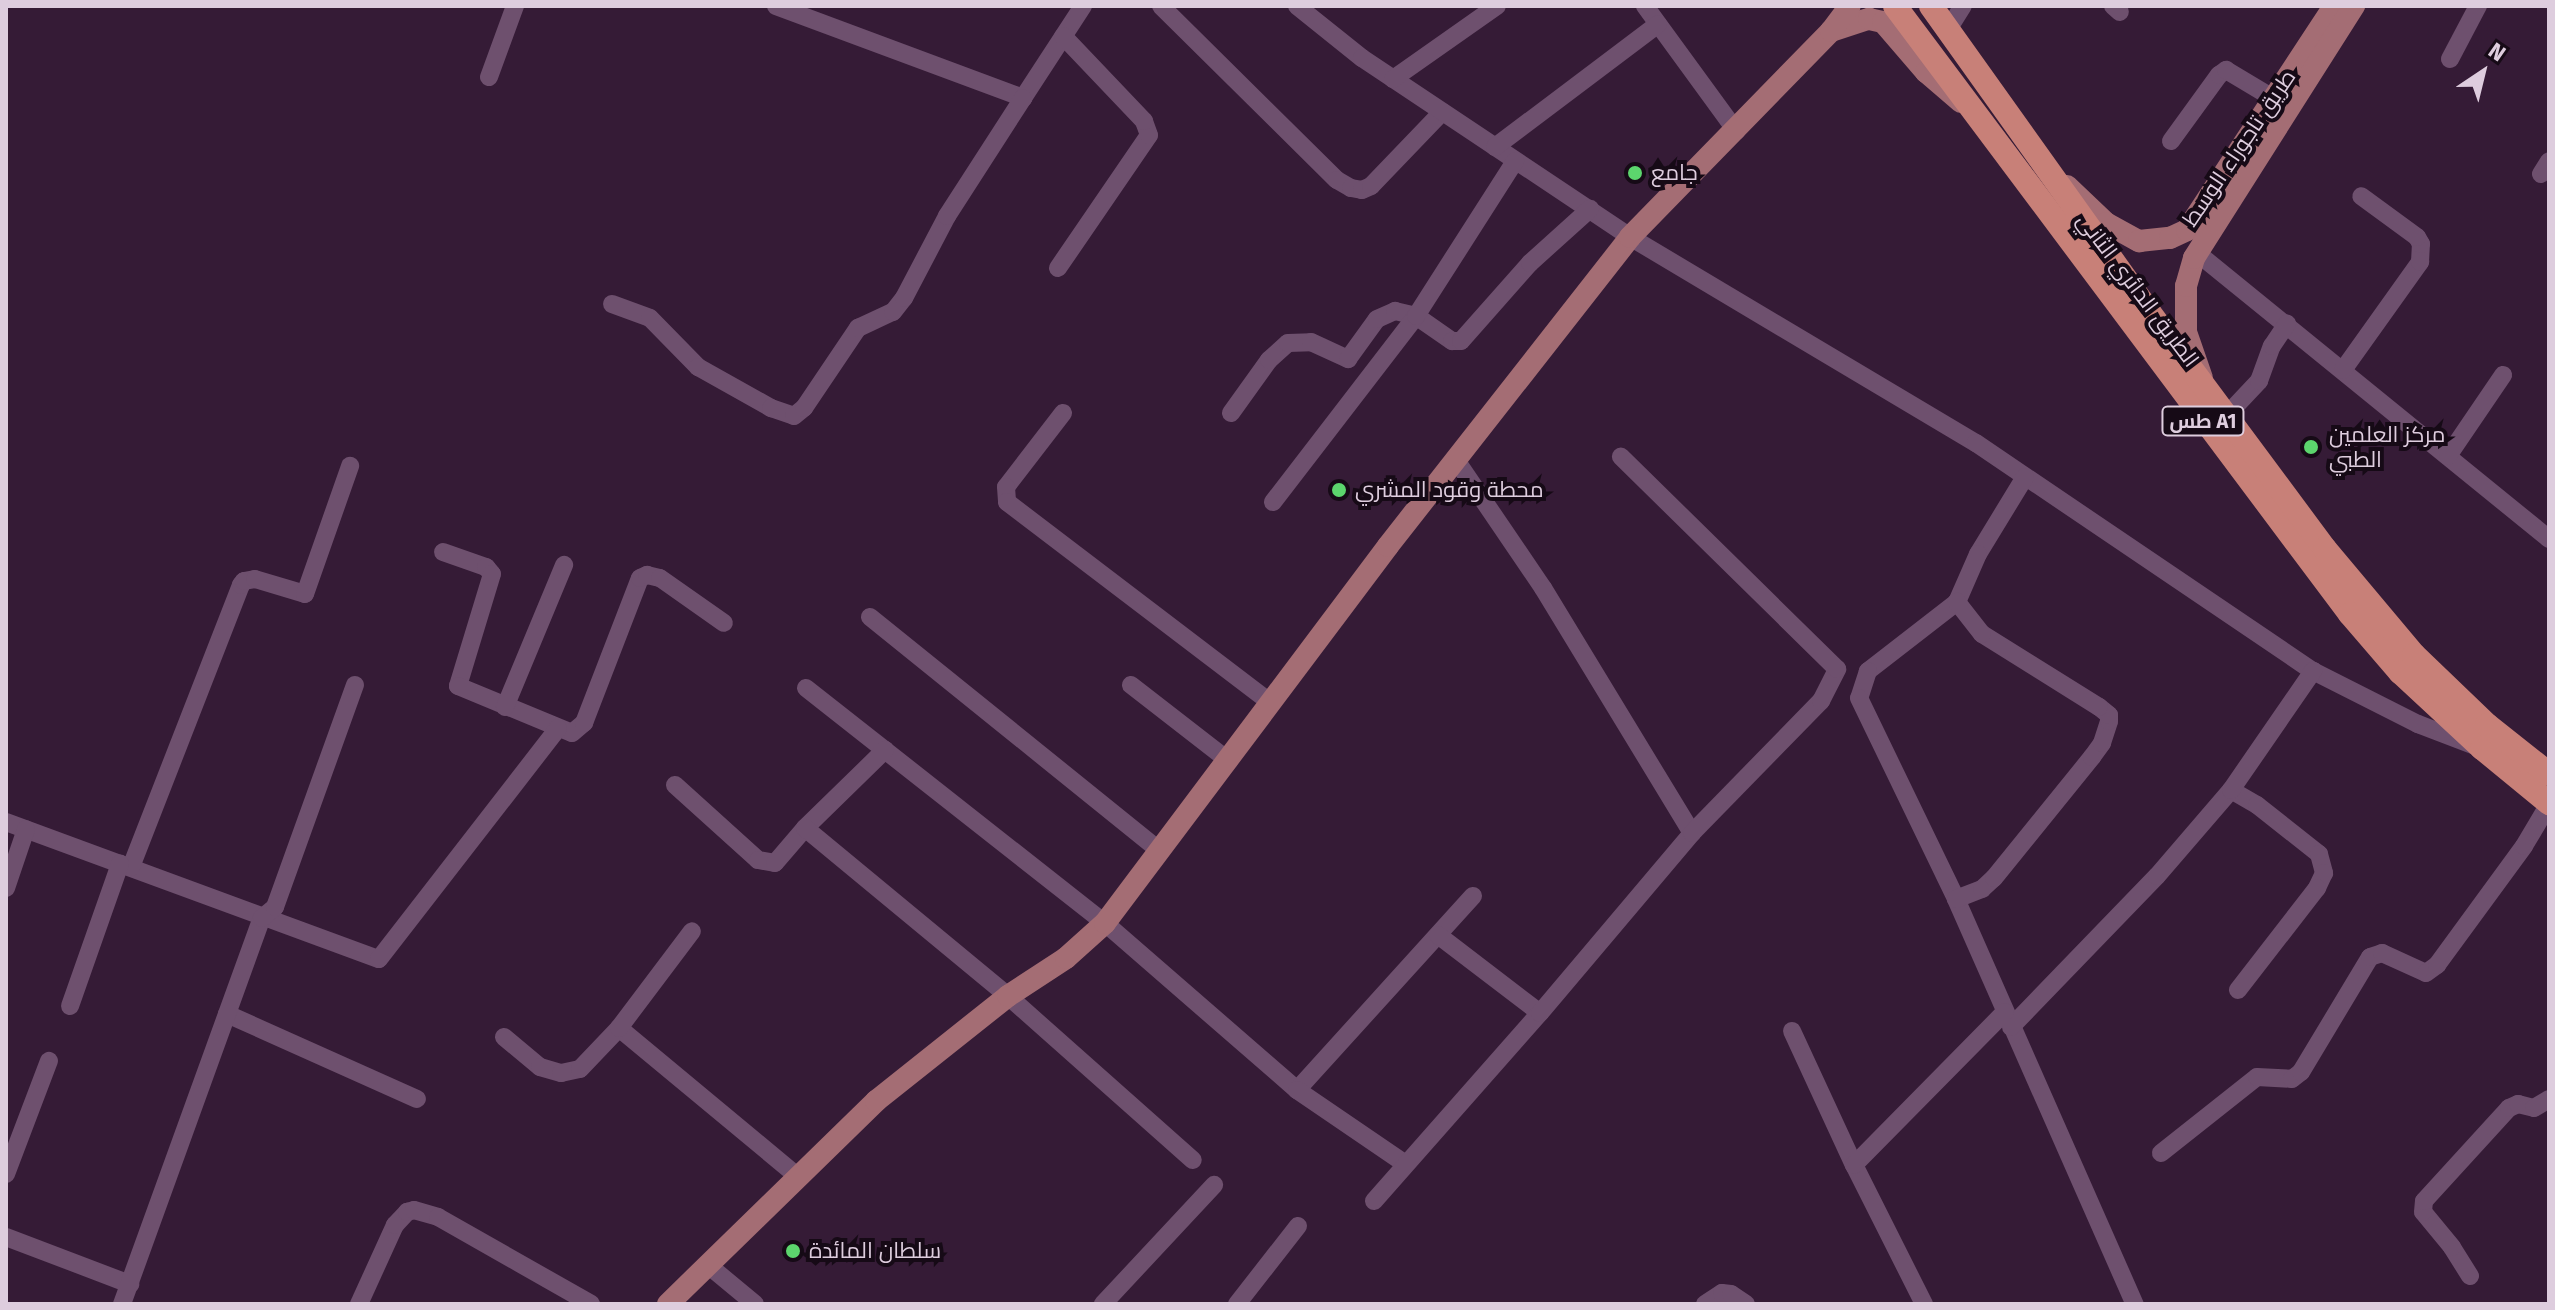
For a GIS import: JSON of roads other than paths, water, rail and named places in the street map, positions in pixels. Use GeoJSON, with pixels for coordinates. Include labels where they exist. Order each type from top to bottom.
{"type":"FeatureCollection","features":[{"type":"Feature","properties":{"kind":"highway","name":"الطريق الدائري الثاني"},"geometry":{"type":"LineString","coordinates":[[1895,6],[2311,565],[2400,672],[2482,748],[2549,804]]}},
{"type":"Feature","properties":{"kind":"highway","name":"الطريق الدائري الثاني"},"geometry":{"type":"LineString","coordinates":[[1931,6],[2325,549],[2414,655],[2487,725],[2549,774]]}},
{"type":"Feature","properties":{"kind":"main road"},"geometry":{"type":"LineString","coordinates":[[668,1304],[876,1101],[1008,996],[1066,958],[1105,923],[1456,460],[1630,237],[1736,131],[1831,31],[1850,6]]}},
{"type":"Feature","properties":{"kind":"main road","name":"طريق تاجوراء الوسط"},"geometry":{"type":"LineString","coordinates":[[2045,166],[2124,234],[2148,242],[2170,238],[2187,230],[2334,6]]}},
{"type":"Feature","properties":{"kind":"main road","name":"طريق تاجوراء الوسط"},"geometry":{"type":"LineString","coordinates":[[2204,383],[2186,332],[2186,286],[2196,252],[2354,6]]}},
{"type":"Feature","properties":{"kind":"main road"},"geometry":{"type":"LineString","coordinates":[[1831,31],[1869,19],[1883,22],[1937,83],[1973,111]]}},
{"type":"Feature","properties":{"kind":"street"},"geometry":{"type":"LineString","coordinates":[[489,77],[515,6]]}},
{"type":"Feature","properties":{"kind":"street"},"geometry":{"type":"LineString","coordinates":[[776,6],[1023,98]]}},
{"type":"Feature","properties":{"kind":"street"},"geometry":{"type":"LineString","coordinates":[[612,304],[650,318],[698,367],[771,408],[794,416],[804,408],[858,328],[893,312],[904,298],[947,216],[1083,6]]}},
{"type":"Feature","properties":{"kind":"street"},"geometry":{"type":"LineString","coordinates":[[1161,6],[1337,180],[1351,188],[1362,190],[1371,186],[1442,112]]}},
{"type":"Feature","properties":{"kind":"street"},"geometry":{"type":"LineString","coordinates":[[1393,79],[1497,6]]}},
{"type":"Feature","properties":{"kind":"street"},"geometry":{"type":"LineString","coordinates":[[1645,6],[1736,131]]}},
{"type":"Feature","properties":{"kind":"street"},"geometry":{"type":"LineString","coordinates":[[1949,28],[1963,6]]}},
{"type":"Feature","properties":{"kind":"street"},"geometry":{"type":"LineString","coordinates":[[2450,59],[2478,6]]}},
{"type":"Feature","properties":{"kind":"street"},"geometry":{"type":"LineString","coordinates":[[1302,7],[1393,79],[1630,237],[1976,443],[2313,671],[2418,724],[2482,748]]}},
{"type":"Feature","properties":{"kind":"street"},"geometry":{"type":"LineString","coordinates":[[1495,147],[1658,24]]}},
{"type":"Feature","properties":{"kind":"street"},"geometry":{"type":"LineString","coordinates":[[1058,268],[1149,135],[1144,121],[1063,36]]}},
{"type":"Feature","properties":{"kind":"street"},"geometry":{"type":"LineString","coordinates":[[2171,141],[2219,75],[2226,70],[2273,98]]}},
{"type":"Feature","properties":{"kind":"street"},"geometry":{"type":"LineString","coordinates":[[1273,502],[1416,316],[1515,161]]}},
{"type":"Feature","properties":{"kind":"street"},"geometry":{"type":"LineString","coordinates":[[2343,370],[2420,262],[2422,251],[2417,237],[2361,196]]}},
{"type":"Feature","properties":{"kind":"street"},"geometry":{"type":"LineString","coordinates":[[1231,413],[1269,360],[1288,343],[1311,342],[1348,359],[1377,319],[1395,311],[1416,316],[1452,341],[1461,341],[1530,263],[1590,209]]}},
{"type":"Feature","properties":{"kind":"street"},"geometry":{"type":"LineString","coordinates":[[2196,252],[2549,539]]}},
{"type":"Feature","properties":{"kind":"street"},"geometry":{"type":"LineString","coordinates":[[2227,415],[2259,381],[2272,346],[2287,324]]}},
{"type":"Feature","properties":{"kind":"street"},"geometry":{"type":"LineString","coordinates":[[2448,456],[2503,375]]}},
{"type":"Feature","properties":{"kind":"street"},"geometry":{"type":"LineString","coordinates":[[1063,413],[1006,487],[1007,502],[1271,703]]}},
{"type":"Feature","properties":{"kind":"street"},"geometry":{"type":"LineString","coordinates":[[1374,1201],[1404,1163],[1540,1013],[1692,833],[1821,701],[1837,669],[1621,457]]}},
{"type":"Feature","properties":{"kind":"street"},"geometry":{"type":"LineString","coordinates":[[1456,460],[1552,601],[1692,833]]}},
{"type":"Feature","properties":{"kind":"street"},"geometry":{"type":"LineString","coordinates":[[70,1006],[241,585],[255,579],[305,594],[350,466]]}},
{"type":"Feature","properties":{"kind":"street"},"geometry":{"type":"LineString","coordinates":[[2025,477],[1978,554],[1957,602],[1868,671],[1859,698],[1956,899],[2128,1301]]}},
{"type":"Feature","properties":{"kind":"street"},"geometry":{"type":"LineString","coordinates":[[443,552],[486,567],[492,574],[458,686],[572,733],[581,729],[640,578],[647,575],[660,578],[724,623]]}},
{"type":"Feature","properties":{"kind":"street"},"geometry":{"type":"LineString","coordinates":[[505,707],[564,565]]}},
{"type":"Feature","properties":{"kind":"street"},"geometry":{"type":"LineString","coordinates":[[1956,899],[1982,889],[1994,878],[2092,757],[2102,743],[2109,721],[2109,715],[2099,707],[1982,634],[1957,602]]}},
{"type":"Feature","properties":{"kind":"street"},"geometry":{"type":"LineString","coordinates":[[870,617],[1159,850]]}},
{"type":"Feature","properties":{"kind":"street"},"geometry":{"type":"LineString","coordinates":[[1854,1165],[2157,876],[2231,790],[2313,671]]}},
{"type":"Feature","properties":{"kind":"street"},"geometry":{"type":"LineString","coordinates":[[122,1304],[262,918],[275,907],[355,685]]}},
{"type":"Feature","properties":{"kind":"street"},"geometry":{"type":"LineString","coordinates":[[1131,685],[1229,761]]}},
{"type":"Feature","properties":{"kind":"street"},"geometry":{"type":"LineString","coordinates":[[806,688],[1105,923],[1297,1090],[1404,1163]]}},
{"type":"Feature","properties":{"kind":"street"},"geometry":{"type":"LineString","coordinates":[[6,822],[374,959],[383,957],[558,728]]}},
{"type":"Feature","properties":{"kind":"street"},"geometry":{"type":"LineString","coordinates":[[675,785],[767,864],[775,863],[805,828],[885,750]]}},
{"type":"Feature","properties":{"kind":"street"},"geometry":{"type":"LineString","coordinates":[[2231,790],[2257,805],[2319,854],[2324,873],[2317,888],[2238,990]]}},
{"type":"Feature","properties":{"kind":"street"},"geometry":{"type":"LineString","coordinates":[[2161,1153],[2257,1077],[2292,1079],[2301,1072],[2370,957],[2382,953],[2426,973],[2437,965],[2524,846],[2549,804]]}},
{"type":"Feature","properties":{"kind":"street"},"geometry":{"type":"LineString","coordinates":[[805,828],[1008,996],[1193,1160]]}},
{"type":"Feature","properties":{"kind":"street"},"geometry":{"type":"LineString","coordinates":[[6,888],[26,829]]}},
{"type":"Feature","properties":{"kind":"street"},"geometry":{"type":"LineString","coordinates":[[1297,1090],[1473,896]]}},
{"type":"Feature","properties":{"kind":"street"},"geometry":{"type":"LineString","coordinates":[[504,1037],[540,1067],[572,1072],[588,1062],[619,1028],[692,931]]}},
{"type":"Feature","properties":{"kind":"street"},"geometry":{"type":"LineString","coordinates":[[1438,935],[1540,1013]]}},
{"type":"Feature","properties":{"kind":"street"},"geometry":{"type":"LineString","coordinates":[[227,1014],[417,1099]]}},
{"type":"Feature","properties":{"kind":"street"},"geometry":{"type":"LineString","coordinates":[[619,1028],[797,1176]]}},
{"type":"Feature","properties":{"kind":"street"},"geometry":{"type":"LineString","coordinates":[[1792,1031],[1854,1165],[1924,1304]]}},
{"type":"Feature","properties":{"kind":"street"},"geometry":{"type":"LineString","coordinates":[[6,1174],[49,1061]]}},
{"type":"Feature","properties":{"kind":"street"},"geometry":{"type":"LineString","coordinates":[[2470,1276],[2452,1247],[2423,1212],[2424,1201],[2509,1108],[2518,1104],[2534,1108],[2549,1099]]}},
{"type":"Feature","properties":{"kind":"street"},"geometry":{"type":"LineString","coordinates":[[1103,1304],[1214,1185]]}},
{"type":"Feature","properties":{"kind":"street"},"geometry":{"type":"LineString","coordinates":[[359,1304],[395,1225],[407,1212],[414,1210],[438,1217],[591,1304]]}},
{"type":"Feature","properties":{"kind":"street"},"geometry":{"type":"LineString","coordinates":[[1237,1304],[1298,1226]]}},
{"type":"Feature","properties":{"kind":"street"},"geometry":{"type":"LineString","coordinates":[[6,1237],[130,1284]]}},
{"type":"Feature","properties":{"kind":"street"},"geometry":{"type":"LineString","coordinates":[[708,1265],[755,1304]]}},
{"type":"Feature","properties":{"kind":"street"},"geometry":{"type":"LineString","coordinates":[[1705,1304],[1722,1293],[1731,1294],[1746,1304]]}},
{"type":"Feature","properties":{"kind":"place","name":"جامع"},"geometry":{"type":"Point","coordinates":[1635,173]}},
{"type":"Feature","properties":{"kind":"place","name":"مركز العلمين الطبي"},"geometry":{"type":"Point","coordinates":[2311,447]}},
{"type":"Feature","properties":{"kind":"place","name":"محطة وقود المشري"},"geometry":{"type":"Point","coordinates":[1339,490]}},
{"type":"Feature","properties":{"kind":"place","name":"سلطان المائدة"},"geometry":{"type":"Point","coordinates":[793,1251]}}]}
